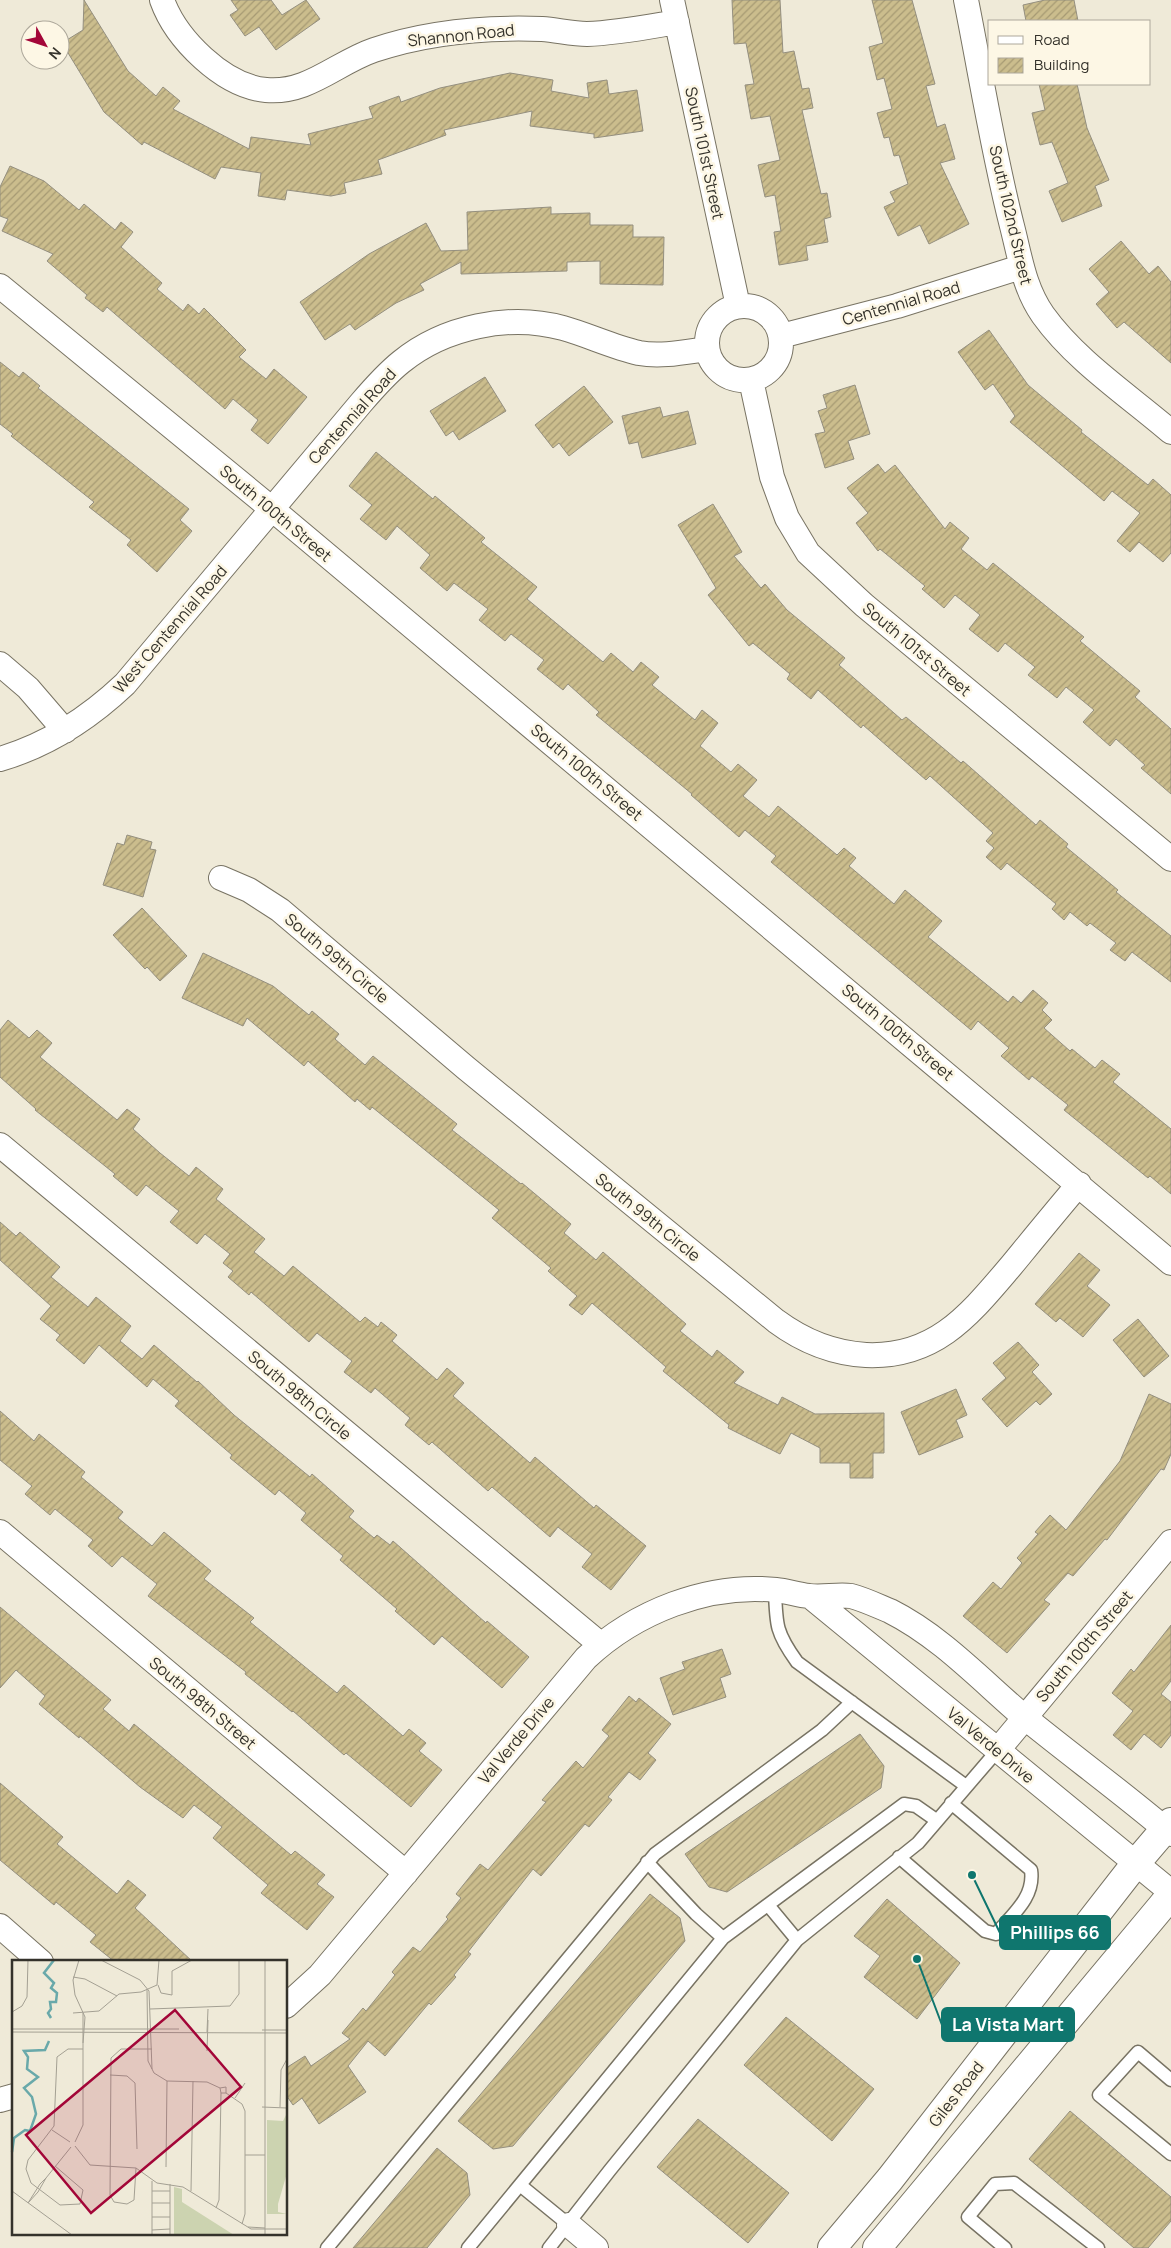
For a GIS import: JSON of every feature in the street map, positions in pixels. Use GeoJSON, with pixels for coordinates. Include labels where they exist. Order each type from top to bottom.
{"type":"FeatureCollection","features":[{"type":"Feature","properties":{"kind":"main road","name":"Giles Road"},"geometry":{"type":"LineString","coordinates":[[832,2248],[890,2178],[1136,1863],[1169,1828]]}},
{"type":"Feature","properties":{"kind":"main road"},"geometry":{"type":"LineString","coordinates":[[877,2248],[1171,1894]]}},
{"type":"Feature","properties":{"kind":"street","name":"South 102nd Street"},"geometry":{"type":"LineString","coordinates":[[966,0],[1021,267],[1035,303],[1058,334],[1080,356],[1171,432]]}},
{"type":"Feature","properties":{"kind":"street","name":"Shannon Road"},"geometry":{"type":"LineString","coordinates":[[164,6],[186,42],[221,72],[252,88],[277,91],[310,84],[366,53],[400,41],[433,35],[506,29],[544,29],[586,34],[674,11]]}},
{"type":"Feature","properties":{"kind":"street","name":"South 101st Street"},"geometry":{"type":"LineString","coordinates":[[674,11],[738,306]]}},
{"type":"Feature","properties":{"kind":"street","name":"Centennial Road"},"geometry":{"type":"LineString","coordinates":[[781,336],[897,306],[1021,267]]}},
{"type":"Feature","properties":{"kind":"street","name":"South 100th Street"},"geometry":{"type":"LineString","coordinates":[[0,286],[272,509],[1171,1263]]}},
{"type":"Feature","properties":{"kind":"street"},"geometry":{"type":"LineString","coordinates":[[738,306],[750,306],[770,316],[777,325],[781,336],[781,348],[771,369],[762,376],[751,380],[739,380],[728,377],[714,365],[707,349],[707,337],[717,316],[727,309],[738,306]]}},
{"type":"Feature","properties":{"kind":"street","name":"Centennial Road"},"geometry":{"type":"LineString","coordinates":[[272,509],[378,384],[401,362],[435,341],[458,332],[495,323],[528,322],[561,327],[639,353],[667,355],[707,349]]}},
{"type":"Feature","properties":{"kind":"street","name":"South 101st Street"},"geometry":{"type":"LineString","coordinates":[[751,380],[772,477],[787,518],[808,553],[864,605],[1171,859]]}},
{"type":"Feature","properties":{"kind":"street","name":"West Centennial Road"},"geometry":{"type":"LineString","coordinates":[[0,759],[29,748],[64,731],[97,710],[125,684],[272,509]]}},
{"type":"Feature","properties":{"kind":"street"},"geometry":{"type":"LineString","coordinates":[[0,664],[28,688],[64,731]]}},
{"type":"Feature","properties":{"kind":"street","name":"South 99th Circle"},"geometry":{"type":"LineString","coordinates":[[220,878],[249,890],[280,910],[466,1068],[776,1321],[796,1335],[820,1346],[855,1354],[881,1355],[920,1347],[944,1334],[974,1309],[1079,1184]]}},
{"type":"Feature","properties":{"kind":"street","name":"South 98th Circle"},"geometry":{"type":"LineString","coordinates":[[0,1145],[600,1644]]}},
{"type":"Feature","properties":{"kind":"street","name":"South 98th Street"},"geometry":{"type":"LineString","coordinates":[[0,1532],[406,1873]]}},
{"type":"Feature","properties":{"kind":"street","name":"South 100th Street"},"geometry":{"type":"LineString","coordinates":[[998,1751],[1024,1716],[1171,1542]]}},
{"type":"Feature","properties":{"kind":"street","name":"Val Verde Drive"},"geometry":{"type":"LineString","coordinates":[[288,2004],[320,1975],[573,1672],[600,1644],[645,1617],[691,1598],[729,1591],[775,1590],[811,1597],[850,1596],[890,1611],[920,1630],[955,1657],[1024,1716],[1169,1828]]}},
{"type":"Feature","properties":{"kind":"street","name":"Val Verde Drive"},"geometry":{"type":"LineString","coordinates":[[811,1597],[1136,1863],[1171,1894]]}},
{"type":"Feature","properties":{"kind":"street"},"geometry":{"type":"LineString","coordinates":[[0,1926],[40,1960]]}},
{"type":"Feature","properties":{"kind":"street"},"geometry":{"type":"LineString","coordinates":[[569,2225],[596,2248]]}},
{"type":"Feature","properties":{"kind":"lane"},"geometry":{"type":"LineString","coordinates":[[775,1590],[776,1618],[781,1640],[797,1662],[966,1786]]}},
{"type":"Feature","properties":{"kind":"lane"},"geometry":{"type":"LineString","coordinates":[[327,2248],[654,1854],[822,1730],[852,1702]]}},
{"type":"Feature","properties":{"kind":"lane"},"geometry":{"type":"LineString","coordinates":[[549,2248],[797,1940],[918,1843],[936,1820],[998,1751]]}},
{"type":"Feature","properties":{"kind":"lane"},"geometry":{"type":"LineString","coordinates":[[899,1857],[985,1931],[996,1934],[1024,1901],[1034,1884],[1031,1870],[951,1803]]}},
{"type":"Feature","properties":{"kind":"lane"},"geometry":{"type":"LineString","coordinates":[[468,2248],[723,1938],[904,1804],[916,1806],[936,1820]]}},
{"type":"Feature","properties":{"kind":"lane"},"geometry":{"type":"LineString","coordinates":[[647,1862],[696,1914],[723,1938]]}},
{"type":"Feature","properties":{"kind":"lane"},"geometry":{"type":"LineString","coordinates":[[768,1905],[797,1940]]}},
{"type":"Feature","properties":{"kind":"lane"},"geometry":{"type":"LineString","coordinates":[[1171,2080],[1138,2052],[1099,2095],[1171,2154]]}},
{"type":"Feature","properties":{"kind":"lane"},"geometry":{"type":"LineString","coordinates":[[1005,2248],[968,2217],[995,2184],[1014,2183],[1098,2248]]}},
{"type":"Feature","properties":{"kind":"lane"},"geometry":{"type":"LineString","coordinates":[[520,2185],[569,2225]]}},
{"type":"Feature","properties":{"kind":"building"},"geometry":{"type":"Polygon","coordinates":[[[84,0],[128,71],[156,96],[163,87],[180,101],[173,109],[249,149],[251,137],[311,145],[308,134],[373,118],[369,107],[399,96],[401,102],[440,88],[510,73],[553,80],[551,91],[589,98],[587,83],[607,80],[609,94],[637,90],[643,131],[594,138],[594,134],[530,126],[532,111],[444,130],[446,135],[378,160],[382,174],[344,183],[346,193],[331,196],[287,190],[285,200],[258,196],[261,173],[221,167],[215,179],[144,142],[142,145],[104,112],[70,56],[70,38],[83,30],[84,0]]]}},
{"type":"Feature","properties":{"kind":"building"},"geometry":{"type":"Polygon","coordinates":[[[231,0],[271,0],[282,15],[306,0],[320,19],[276,50],[259,27],[245,36],[230,15],[238,10],[231,0]]]}},
{"type":"Feature","properties":{"kind":"building"},"geometry":{"type":"Polygon","coordinates":[[[732,0],[780,0],[783,53],[794,51],[802,89],[809,88],[813,108],[802,110],[821,194],[827,193],[831,217],[824,219],[828,242],[806,246],[808,260],[779,265],[774,232],[781,231],[775,195],[765,197],[758,165],[780,160],[770,116],[751,119],[745,85],[754,84],[746,43],[734,44],[732,0]]]}},
{"type":"Feature","properties":{"kind":"building"},"geometry":{"type":"Polygon","coordinates":[[[872,0],[912,0],[935,84],[926,86],[937,127],[945,124],[955,159],[940,163],[969,224],[929,244],[920,225],[898,236],[884,207],[895,202],[890,192],[908,184],[899,155],[894,156],[889,137],[884,138],[877,113],[892,109],[884,78],[877,80],[869,47],[883,43],[872,0]]]}},
{"type":"Feature","properties":{"kind":"building"},"geometry":{"type":"Polygon","coordinates":[[[1045,0],[1074,0],[1078,20],[1026,20],[1023,5],[1045,0]]]}},
{"type":"Feature","properties":{"kind":"building"},"geometry":{"type":"Polygon","coordinates":[[[1039,85],[1077,85],[1087,128],[1109,180],[1095,186],[1102,206],[1062,222],[1049,191],[1068,183],[1052,142],[1040,145],[1032,113],[1045,110],[1039,85]]]}},
{"type":"Feature","properties":{"kind":"building"},"geometry":{"type":"Polygon","coordinates":[[[10,166],[44,181],[79,210],[84,204],[115,230],[121,222],[133,232],[121,247],[162,283],[157,289],[183,311],[188,304],[199,314],[204,308],[246,350],[239,357],[266,379],[274,369],[307,397],[268,444],[251,430],[258,420],[233,399],[225,409],[107,307],[103,312],[85,298],[87,295],[47,261],[53,254],[2,231],[8,219],[0,216],[0,187],[10,166]]]}},
{"type":"Feature","properties":{"kind":"building"},"geometry":{"type":"Polygon","coordinates":[[[551,207],[551,214],[590,213],[590,225],[633,225],[633,237],[664,237],[663,285],[600,284],[600,261],[567,262],[567,271],[461,274],[461,262],[420,284],[424,290],[396,303],[355,330],[350,324],[325,340],[300,302],[369,254],[426,223],[441,251],[468,250],[467,212],[551,207]]]}},
{"type":"Feature","properties":{"kind":"building"},"geometry":{"type":"Polygon","coordinates":[[[1121,241],[1149,274],[1158,266],[1171,282],[1171,363],[1124,322],[1117,328],[1096,304],[1109,292],[1089,269],[1121,241]]]}},
{"type":"Feature","properties":{"kind":"building"},"geometry":{"type":"Polygon","coordinates":[[[989,330],[1028,385],[1082,430],[1081,432],[1148,485],[1153,479],[1171,495],[1171,553],[1163,562],[1139,542],[1130,552],[1117,541],[1140,513],[1112,491],[1104,501],[1010,422],[1015,416],[993,384],[985,390],[958,352],[989,330]]]}},
{"type":"Feature","properties":{"kind":"building"},"geometry":{"type":"Polygon","coordinates":[[[0,362],[19,377],[23,372],[40,386],[38,388],[189,509],[180,520],[192,531],[157,572],[127,545],[131,540],[89,507],[94,502],[11,436],[13,434],[0,424],[0,362]]]}},
{"type":"Feature","properties":{"kind":"building"},"geometry":{"type":"Polygon","coordinates":[[[485,377],[506,411],[459,440],[453,431],[446,436],[430,411],[485,377]]]}},
{"type":"Feature","properties":{"kind":"building"},"geometry":{"type":"Polygon","coordinates":[[[855,385],[870,434],[848,441],[854,459],[825,468],[815,434],[825,432],[818,411],[827,408],[823,395],[855,385]]]}},
{"type":"Feature","properties":{"kind":"building"},"geometry":{"type":"Polygon","coordinates":[[[584,386],[613,422],[569,456],[559,443],[553,448],[535,425],[584,386]]]}},
{"type":"Feature","properties":{"kind":"building"},"geometry":{"type":"Polygon","coordinates":[[[660,407],[663,417],[688,411],[696,444],[642,458],[638,442],[629,444],[622,416],[660,407]]]}},
{"type":"Feature","properties":{"kind":"building"},"geometry":{"type":"Polygon","coordinates":[[[376,452],[433,499],[435,496],[485,538],[481,542],[537,587],[527,599],[603,662],[611,653],[633,672],[641,662],[659,677],[652,685],[695,720],[702,710],[718,723],[700,746],[731,772],[738,764],[757,780],[743,796],[769,817],[778,806],[837,855],[844,848],[856,858],[849,866],[894,904],[905,890],[942,921],[928,937],[1008,1002],[1013,996],[1021,1003],[1033,990],[1048,1003],[1042,1010],[1052,1020],[1044,1028],[1070,1051],[1072,1049],[1095,1068],[1102,1060],[1120,1074],[1113,1082],[1171,1129],[1171,1194],[1150,1176],[1148,1178],[1064,1110],[1068,1105],[1032,1076],[1029,1080],[1001,1056],[1009,1048],[978,1021],[971,1030],[771,862],[776,856],[745,830],[739,837],[692,794],[596,715],[599,712],[568,684],[563,690],[537,669],[544,660],[511,634],[505,641],[479,620],[488,609],[454,583],[447,591],[420,568],[430,555],[397,526],[386,540],[360,519],[372,505],[349,486],[376,452]]]}},
{"type":"Feature","properties":{"kind":"building"},"geometry":{"type":"Polygon","coordinates":[[[878,464],[885,473],[895,465],[945,529],[950,522],[969,538],[961,549],[987,570],[993,563],[1084,637],[1080,641],[1140,691],[1135,697],[1171,729],[1171,794],[1141,768],[1145,765],[1116,739],[1110,746],[1083,722],[1094,710],[1066,687],[1057,698],[1028,675],[1035,667],[1005,643],[998,652],[969,629],[980,615],[955,595],[944,608],[922,589],[925,586],[880,549],[878,551],[856,523],[868,513],[847,488],[878,464]]]}},
{"type":"Feature","properties":{"kind":"building"},"geometry":{"type":"Polygon","coordinates":[[[713,504],[742,552],[734,556],[761,588],[765,584],[787,610],[845,658],[839,665],[902,720],[906,717],[961,763],[963,761],[1036,825],[1040,820],[1068,844],[1066,847],[1118,890],[1116,892],[1171,936],[1171,982],[1132,952],[1125,961],[1110,950],[1116,943],[1090,923],[1087,926],[1070,912],[1064,920],[1052,909],[1056,904],[1007,863],[1001,870],[986,857],[994,848],[986,841],[993,833],[930,776],[926,780],[863,725],[861,728],[818,690],[811,699],[787,679],[790,674],[753,643],[749,646],[708,595],[716,588],[678,525],[713,504]]]}},
{"type":"Feature","properties":{"kind":"building"},"geometry":{"type":"Polygon","coordinates":[[[127,835],[152,842],[150,849],[156,850],[143,897],[103,885],[117,843],[124,845],[127,835]]]}},
{"type":"Feature","properties":{"kind":"building"},"geometry":{"type":"Polygon","coordinates":[[[142,908],[187,956],[160,981],[147,967],[145,969],[113,935],[142,908]]]}},
{"type":"Feature","properties":{"kind":"building"},"geometry":{"type":"Polygon","coordinates":[[[203,953],[273,986],[309,1015],[312,1011],[339,1034],[335,1039],[365,1065],[373,1056],[457,1124],[452,1130],[522,1183],[571,1224],[564,1233],[596,1260],[603,1252],[686,1324],[680,1331],[712,1357],[717,1350],[744,1372],[734,1383],[778,1405],[782,1397],[815,1414],[884,1413],[884,1453],[873,1453],[873,1478],[850,1478],[850,1463],[820,1463],[820,1448],[791,1433],[780,1454],[728,1428],[729,1425],[663,1371],[666,1367],[592,1303],[582,1315],[569,1305],[577,1296],[548,1271],[551,1268],[492,1218],[499,1210],[372,1107],[370,1110],[357,1099],[355,1102],[308,1061],[304,1066],[247,1018],[243,1026],[182,998],[203,953]]]}},
{"type":"Feature","properties":{"kind":"building"},"geometry":{"type":"Polygon","coordinates":[[[8,1020],[29,1038],[37,1030],[52,1043],[40,1057],[117,1120],[127,1109],[140,1119],[133,1129],[160,1153],[189,1176],[196,1167],[223,1189],[216,1199],[265,1239],[254,1252],[284,1276],[293,1266],[360,1322],[365,1317],[378,1327],[381,1322],[397,1335],[392,1341],[437,1380],[447,1368],[464,1383],[453,1396],[530,1463],[535,1457],[594,1508],[596,1505],[646,1546],[611,1590],[582,1567],[592,1554],[558,1527],[550,1537],[492,1487],[488,1491],[432,1442],[429,1445],[405,1425],[410,1418],[375,1388],[371,1393],[344,1372],[352,1361],[317,1333],[309,1342],[251,1292],[249,1295],[228,1277],[233,1271],[223,1263],[230,1254],[205,1234],[197,1244],[170,1222],[179,1211],[146,1185],[137,1196],[113,1176],[115,1174],[35,1110],[0,1077],[0,1030],[8,1020]]]}},
{"type":"Feature","properties":{"kind":"building"},"geometry":{"type":"Polygon","coordinates":[[[0,1222],[16,1236],[20,1232],[60,1267],[51,1277],[88,1307],[96,1297],[131,1326],[120,1341],[142,1359],[154,1345],[198,1381],[234,1415],[310,1477],[312,1474],[354,1511],[349,1517],[374,1538],[377,1535],[390,1545],[393,1541],[486,1623],[487,1621],[529,1657],[502,1688],[442,1636],[434,1645],[395,1611],[397,1609],[340,1560],[343,1556],[301,1520],[306,1513],[279,1490],[275,1495],[230,1458],[232,1455],[175,1406],[179,1401],[153,1379],[147,1387],[99,1345],[84,1364],[56,1340],[60,1335],[40,1319],[51,1306],[0,1260],[0,1222]]]}},
{"type":"Feature","properties":{"kind":"building"},"geometry":{"type":"Polygon","coordinates":[[[1079,1253],[1100,1270],[1087,1286],[1110,1305],[1083,1337],[1060,1318],[1056,1322],[1035,1304],[1079,1253]]]}},
{"type":"Feature","properties":{"kind":"building"},"geometry":{"type":"Polygon","coordinates":[[[1138,1319],[1169,1356],[1144,1377],[1113,1340],[1138,1319]]]}},
{"type":"Feature","properties":{"kind":"building"},"geometry":{"type":"Polygon","coordinates":[[[1018,1342],[1039,1365],[1032,1372],[1052,1394],[1040,1405],[1036,1401],[1007,1427],[982,1399],[1006,1378],[993,1363],[1018,1342]]]}},
{"type":"Feature","properties":{"kind":"building"},"geometry":{"type":"Polygon","coordinates":[[[956,1389],[967,1415],[956,1420],[963,1437],[919,1455],[901,1412],[956,1389]]]}},
{"type":"Feature","properties":{"kind":"building"},"geometry":{"type":"Polygon","coordinates":[[[1149,1394],[1171,1404],[1171,1454],[1164,1470],[1161,1469],[1107,1540],[1105,1539],[1073,1576],[1068,1573],[1044,1600],[1050,1604],[1007,1653],[963,1616],[993,1582],[1001,1589],[1022,1563],[1017,1558],[1038,1534],[1035,1532],[1050,1515],[1066,1530],[1120,1461],[1149,1394]]]}},
{"type":"Feature","properties":{"kind":"building"},"geometry":{"type":"Polygon","coordinates":[[[0,1411],[34,1441],[39,1434],[85,1472],[81,1477],[123,1512],[118,1518],[152,1546],[164,1532],[211,1571],[204,1579],[254,1618],[250,1622],[337,1693],[344,1685],[403,1736],[409,1729],[426,1743],[419,1751],[442,1770],[411,1807],[245,1674],[246,1672],[148,1596],[157,1584],[122,1556],[112,1567],[88,1546],[93,1540],[55,1509],[50,1515],[25,1494],[32,1486],[0,1460],[0,1411]]]}},
{"type":"Feature","properties":{"kind":"building"},"geometry":{"type":"Polygon","coordinates":[[[0,1607],[111,1700],[103,1709],[129,1731],[134,1724],[291,1855],[295,1851],[325,1875],[317,1884],[334,1897],[307,1930],[261,1893],[268,1885],[213,1838],[222,1827],[194,1805],[183,1818],[140,1787],[39,1704],[45,1696],[16,1670],[0,1688],[0,1607]]]}},
{"type":"Feature","properties":{"kind":"building"},"geometry":{"type":"Polygon","coordinates":[[[1171,1625],[1171,1681],[1161,1694],[1171,1702],[1171,1735],[1161,1748],[1144,1734],[1131,1750],[1113,1735],[1133,1711],[1112,1693],[1131,1669],[1134,1672],[1171,1625]]]}},
{"type":"Feature","properties":{"kind":"building"},"geometry":{"type":"Polygon","coordinates":[[[722,1649],[731,1674],[720,1678],[726,1697],[673,1715],[660,1678],[685,1669],[682,1662],[722,1649]]]}},
{"type":"Feature","properties":{"kind":"building"},"geometry":{"type":"Polygon","coordinates":[[[629,1696],[636,1702],[639,1698],[671,1724],[648,1753],[656,1760],[640,1780],[629,1772],[608,1797],[612,1800],[589,1827],[585,1824],[541,1876],[533,1869],[468,1952],[471,1954],[454,1975],[456,1977],[431,2005],[429,2003],[385,2056],[368,2041],[348,2066],[366,2092],[319,2124],[302,2098],[293,2105],[288,2098],[288,2067],[305,2056],[311,2066],[350,2039],[342,2033],[363,2008],[366,2011],[395,1975],[392,1972],[413,1947],[420,1952],[448,1919],[446,1917],[461,1898],[456,1894],[480,1864],[488,1870],[546,1802],[542,1800],[576,1761],[583,1768],[609,1736],[602,1730],[629,1696]]]}},
{"type":"Feature","properties":{"kind":"building"},"geometry":{"type":"Polygon","coordinates":[[[860,1734],[884,1766],[881,1788],[727,1892],[709,1887],[685,1854],[860,1734]]]}},
{"type":"Feature","properties":{"kind":"building"},"geometry":{"type":"Polygon","coordinates":[[[0,1783],[63,1837],[57,1844],[117,1894],[128,1880],[146,1895],[135,1908],[191,1960],[112,1960],[90,1942],[96,1935],[56,1902],[54,1905],[0,1860],[0,1783]]]}},
{"type":"Feature","properties":{"kind":"building"},"geometry":{"type":"Polygon","coordinates":[[[650,1894],[680,1918],[685,1941],[513,2146],[493,2149],[458,2121],[650,1894]]]}},
{"type":"Feature","properties":{"kind":"building"},"geometry":{"type":"Polygon","coordinates":[[[887,1899],[960,1963],[917,2019],[864,1977],[880,1956],[854,1936],[887,1899]]]}},
{"type":"Feature","properties":{"kind":"building"},"geometry":{"type":"Polygon","coordinates":[[[786,2017],[874,2089],[832,2141],[744,2065],[786,2017]]]}},
{"type":"Feature","properties":{"kind":"building"},"geometry":{"type":"Polygon","coordinates":[[[1070,2111],[1171,2197],[1171,2221],[1148,2248],[1134,2248],[1029,2159],[1070,2111]]]}},
{"type":"Feature","properties":{"kind":"building"},"geometry":{"type":"Polygon","coordinates":[[[698,2119],[789,2193],[748,2243],[657,2167],[698,2119]]]}},
{"type":"Feature","properties":{"kind":"building"},"geometry":{"type":"Polygon","coordinates":[[[437,2148],[467,2173],[470,2195],[427,2248],[353,2248],[437,2148]]]}},
{"type":"Feature","properties":{"kind":"place","name":"Phillips 66"},"geometry":{"type":"Point","coordinates":[972,1875]}},
{"type":"Feature","properties":{"kind":"place","name":"La Vista Mart"},"geometry":{"type":"Point","coordinates":[917,1959]}}]}
